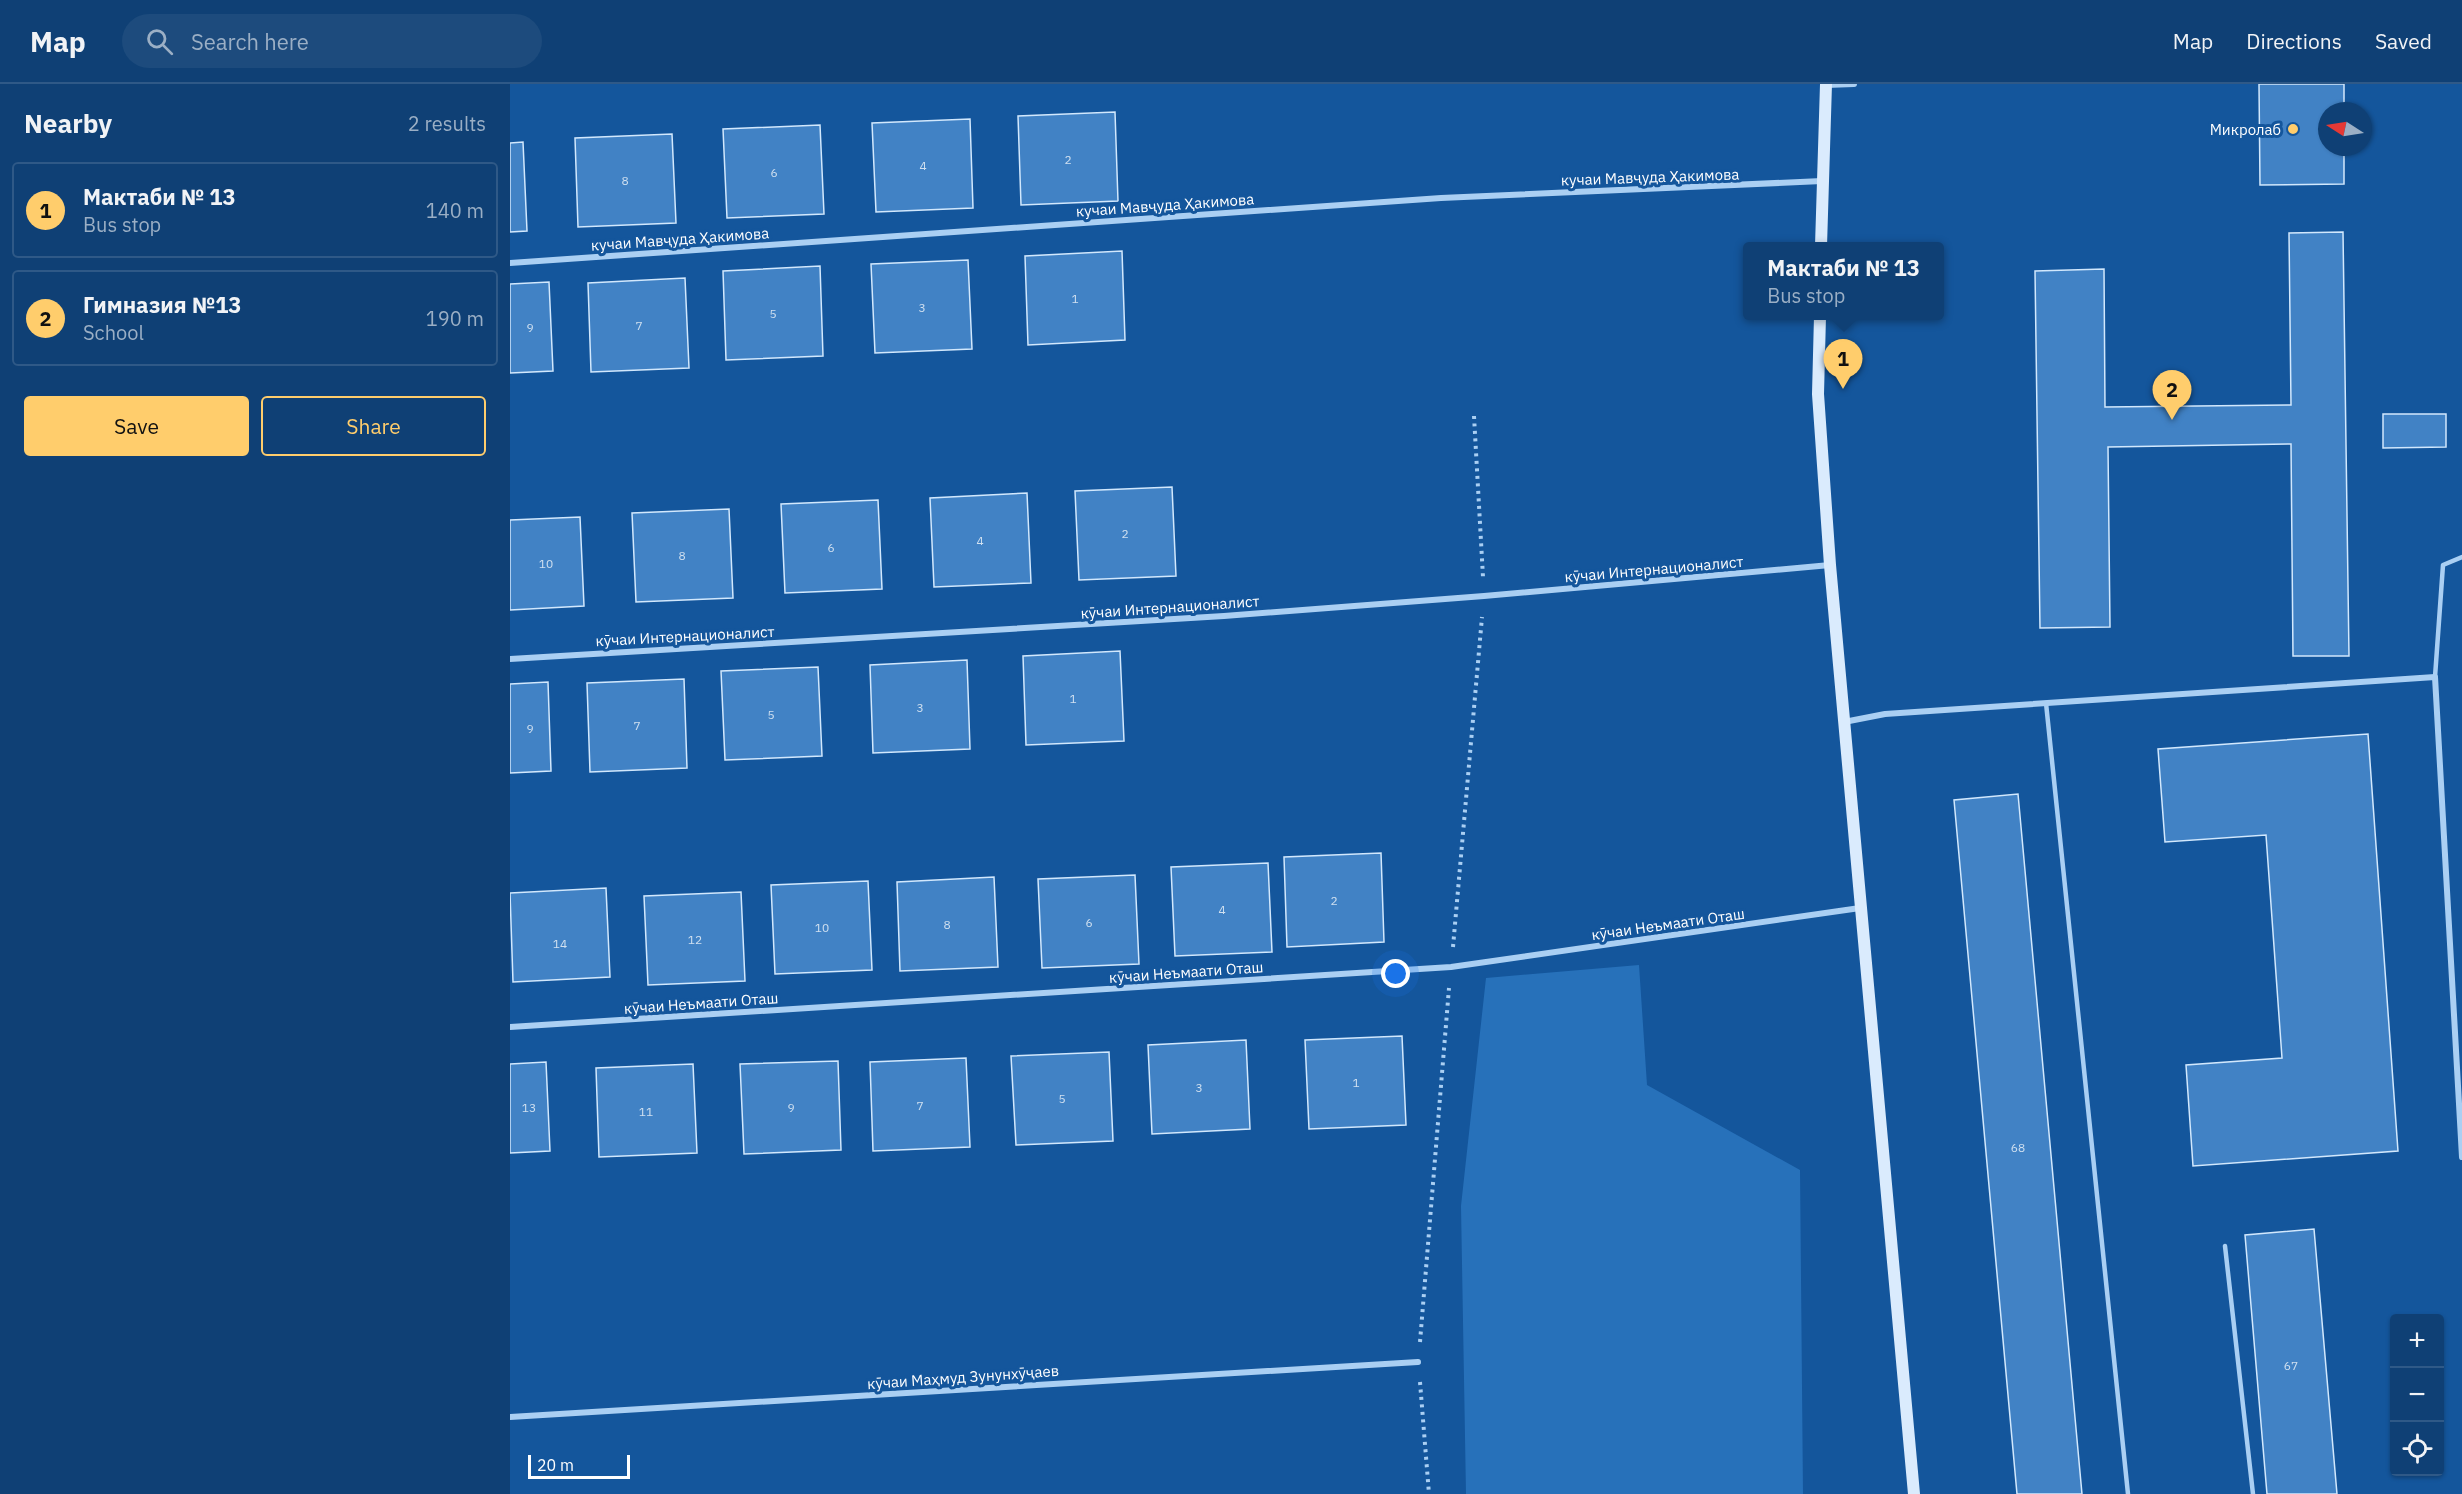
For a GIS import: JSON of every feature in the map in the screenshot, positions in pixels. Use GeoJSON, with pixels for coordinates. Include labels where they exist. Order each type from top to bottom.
{"type":"FeatureCollection","features":[{"type":"Feature","properties":{"kind":"main road"},"geometry":{"type":"LineString","coordinates":[[1821,242],[1826,84]]}},
{"type":"Feature","properties":{"kind":"main road"},"geometry":{"type":"LineString","coordinates":[[1820,320],[1818,394],[1830,565],[1914,1494]]}},
{"type":"Feature","properties":{"kind":"street"},"geometry":{"type":"LineString","coordinates":[[1826,84],[1854,84]]}},
{"type":"Feature","properties":{"kind":"street","name":"кучаи Мавҷуда Ҳакимова"},"geometry":{"type":"LineString","coordinates":[[510,263],[1441,198],[1822,182]]}},
{"type":"Feature","properties":{"kind":"street","name":"кӯчаи Интернационалист"},"geometry":{"type":"LineString","coordinates":[[510,659],[1224,616],[1484,596],[1830,565]]}},
{"type":"Feature","properties":{"kind":"street"},"geometry":{"type":"LineString","coordinates":[[1844,722],[1885,714],[2435,677],[2462,1157]]}},
{"type":"Feature","properties":{"kind":"street","name":"кӯчаи Неъмаати Оташ"},"geometry":{"type":"LineString","coordinates":[[510,1027],[1451,967],[1860,908]]}},
{"type":"Feature","properties":{"kind":"street","name":"кӯчаи Маҳмуд Зунунхӯҷаев"},"geometry":{"type":"LineString","coordinates":[[510,1417],[1418,1362]]}},
{"type":"Feature","properties":{"kind":"lane"},"geometry":{"type":"LineString","coordinates":[[2435,677],[2443,565],[2462,557]]}},
{"type":"Feature","properties":{"kind":"lane"},"geometry":{"type":"LineString","coordinates":[[2046,703],[2128,1494]]}},
{"type":"Feature","properties":{"kind":"lane"},"geometry":{"type":"LineString","coordinates":[[2225,1246],[2253,1494]]}},
{"type":"Feature","properties":{"kind":"shaded area"},"geometry":{"type":"Polygon","coordinates":[[[1639,965],[1647,1085],[1800,1170],[1803,1494],[1466,1494],[1461,1206],[1486,978],[1639,965]]]}},
{"type":"Feature","properties":{"kind":"building","name":"Микролаб"},"geometry":{"type":"Polygon","coordinates":[[[2259,84],[2344,84],[2344,102],[2318,102],[2318,156],[2344,156],[2344,184],[2260,185],[2259,84]]]}},
{"type":"Feature","properties":{"kind":"building"},"geometry":{"type":"Polygon","coordinates":[[[1115,112],[1118,201],[1021,205],[1018,116],[1115,112]]]}},
{"type":"Feature","properties":{"kind":"building"},"geometry":{"type":"Polygon","coordinates":[[[970,119],[973,208],[876,212],[872,123],[970,119]]]}},
{"type":"Feature","properties":{"kind":"building"},"geometry":{"type":"Polygon","coordinates":[[[820,125],[824,214],[727,218],[723,129],[820,125]]]}},
{"type":"Feature","properties":{"kind":"building"},"geometry":{"type":"Polygon","coordinates":[[[672,134],[676,223],[578,227],[575,138],[672,134]]]}},
{"type":"Feature","properties":{"kind":"building"},"geometry":{"type":"Polygon","coordinates":[[[523,142],[527,231],[510,232],[510,143],[523,142]]]}},
{"type":"Feature","properties":{"kind":"building"},"geometry":{"type":"Polygon","coordinates":[[[2343,232],[2349,656],[2293,656],[2291,444],[2108,447],[2110,627],[2040,628],[2035,271],[2104,269],[2105,407],[2291,405],[2289,233],[2343,232]]]}},
{"type":"Feature","properties":{"kind":"building"},"geometry":{"type":"Polygon","coordinates":[[[1122,251],[1125,340],[1028,345],[1025,256],[1122,251]]]}},
{"type":"Feature","properties":{"kind":"building"},"geometry":{"type":"Polygon","coordinates":[[[968,260],[972,349],[875,353],[871,264],[968,260]]]}},
{"type":"Feature","properties":{"kind":"building"},"geometry":{"type":"Polygon","coordinates":[[[820,266],[823,356],[726,360],[723,271],[820,266]]]}},
{"type":"Feature","properties":{"kind":"building"},"geometry":{"type":"Polygon","coordinates":[[[685,278],[689,368],[591,372],[588,283],[685,278]]]}},
{"type":"Feature","properties":{"kind":"building"},"geometry":{"type":"Polygon","coordinates":[[[549,282],[553,371],[510,373],[510,284],[549,282]]]}},
{"type":"Feature","properties":{"kind":"building"},"geometry":{"type":"Polygon","coordinates":[[[2383,414],[2446,414],[2446,447],[2383,448],[2383,414]]]}},
{"type":"Feature","properties":{"kind":"building"},"geometry":{"type":"Polygon","coordinates":[[[1172,487],[1176,576],[1079,580],[1075,491],[1172,487]]]}},
{"type":"Feature","properties":{"kind":"building"},"geometry":{"type":"Polygon","coordinates":[[[1027,493],[1031,583],[934,587],[930,498],[1027,493]]]}},
{"type":"Feature","properties":{"kind":"building"},"geometry":{"type":"Polygon","coordinates":[[[878,500],[882,589],[785,593],[781,504],[878,500]]]}},
{"type":"Feature","properties":{"kind":"building"},"geometry":{"type":"Polygon","coordinates":[[[729,509],[733,598],[636,602],[632,513],[729,509]]]}},
{"type":"Feature","properties":{"kind":"building"},"geometry":{"type":"Polygon","coordinates":[[[580,517],[584,606],[510,610],[510,520],[580,517]]]}},
{"type":"Feature","properties":{"kind":"building"},"geometry":{"type":"Polygon","coordinates":[[[1120,651],[1124,741],[1026,745],[1023,656],[1120,651]]]}},
{"type":"Feature","properties":{"kind":"building"},"geometry":{"type":"Polygon","coordinates":[[[967,660],[970,749],[873,753],[870,665],[967,660]]]}},
{"type":"Feature","properties":{"kind":"building"},"geometry":{"type":"Polygon","coordinates":[[[818,667],[822,756],[725,760],[721,671],[818,667]]]}},
{"type":"Feature","properties":{"kind":"building"},"geometry":{"type":"Polygon","coordinates":[[[684,679],[687,768],[590,772],[587,683],[684,679]]]}},
{"type":"Feature","properties":{"kind":"building"},"geometry":{"type":"Polygon","coordinates":[[[548,682],[551,771],[510,773],[510,684],[548,682]]]}},
{"type":"Feature","properties":{"kind":"building"},"geometry":{"type":"Polygon","coordinates":[[[2368,734],[2398,1151],[2193,1166],[2186,1065],[2282,1058],[2266,835],[2165,842],[2158,749],[2368,734]]]}},
{"type":"Feature","properties":{"kind":"building"},"geometry":{"type":"Polygon","coordinates":[[[2018,794],[2082,1494],[2017,1494],[1954,800],[2018,794]]]}},
{"type":"Feature","properties":{"kind":"building"},"geometry":{"type":"Polygon","coordinates":[[[1381,853],[1384,942],[1287,947],[1284,857],[1381,853]]]}},
{"type":"Feature","properties":{"kind":"building"},"geometry":{"type":"Polygon","coordinates":[[[1268,863],[1272,952],[1175,956],[1171,867],[1268,863]]]}},
{"type":"Feature","properties":{"kind":"building"},"geometry":{"type":"Polygon","coordinates":[[[1135,875],[1139,964],[1042,968],[1038,879],[1135,875]]]}},
{"type":"Feature","properties":{"kind":"building"},"geometry":{"type":"Polygon","coordinates":[[[994,877],[998,967],[900,971],[897,882],[994,877]]]}},
{"type":"Feature","properties":{"kind":"building"},"geometry":{"type":"Polygon","coordinates":[[[868,881],[872,970],[775,974],[771,885],[868,881]]]}},
{"type":"Feature","properties":{"kind":"building"},"geometry":{"type":"Polygon","coordinates":[[[606,888],[610,977],[513,982],[510,893],[606,888]]]}},
{"type":"Feature","properties":{"kind":"building"},"geometry":{"type":"Polygon","coordinates":[[[741,892],[745,981],[648,985],[644,896],[741,892]]]}},
{"type":"Feature","properties":{"kind":"building"},"geometry":{"type":"Polygon","coordinates":[[[1402,1036],[1406,1125],[1309,1129],[1305,1040],[1402,1036]]]}},
{"type":"Feature","properties":{"kind":"building"},"geometry":{"type":"Polygon","coordinates":[[[1246,1040],[1250,1129],[1152,1134],[1148,1045],[1246,1040]]]}},
{"type":"Feature","properties":{"kind":"building"},"geometry":{"type":"Polygon","coordinates":[[[1109,1052],[1113,1141],[1016,1145],[1011,1056],[1109,1052]]]}},
{"type":"Feature","properties":{"kind":"building"},"geometry":{"type":"Polygon","coordinates":[[[966,1058],[970,1147],[873,1151],[870,1062],[966,1058]]]}},
{"type":"Feature","properties":{"kind":"building"},"geometry":{"type":"Polygon","coordinates":[[[838,1061],[841,1150],[744,1154],[740,1064],[838,1061]]]}},
{"type":"Feature","properties":{"kind":"building"},"geometry":{"type":"Polygon","coordinates":[[[546,1062],[550,1151],[510,1153],[510,1064],[546,1062]]]}},
{"type":"Feature","properties":{"kind":"building"},"geometry":{"type":"Polygon","coordinates":[[[693,1064],[697,1153],[599,1157],[596,1068],[693,1064]]]}},
{"type":"Feature","properties":{"kind":"building"},"geometry":{"type":"Polygon","coordinates":[[[2314,1229],[2337,1494],[2267,1494],[2245,1235],[2314,1229]]]}},
{"type":"Feature","properties":{"kind":"place","name":"Микролаб"},"geometry":{"type":"Point","coordinates":[2293,129]}},
{"type":"Feature","properties":{"kind":"place","name":"Мактаби № 13"},"geometry":{"type":"Point","coordinates":[1843,389]}},
{"type":"Feature","properties":{"kind":"place","name":"Гимназия №13"},"geometry":{"type":"Point","coordinates":[2172,420]}}]}
